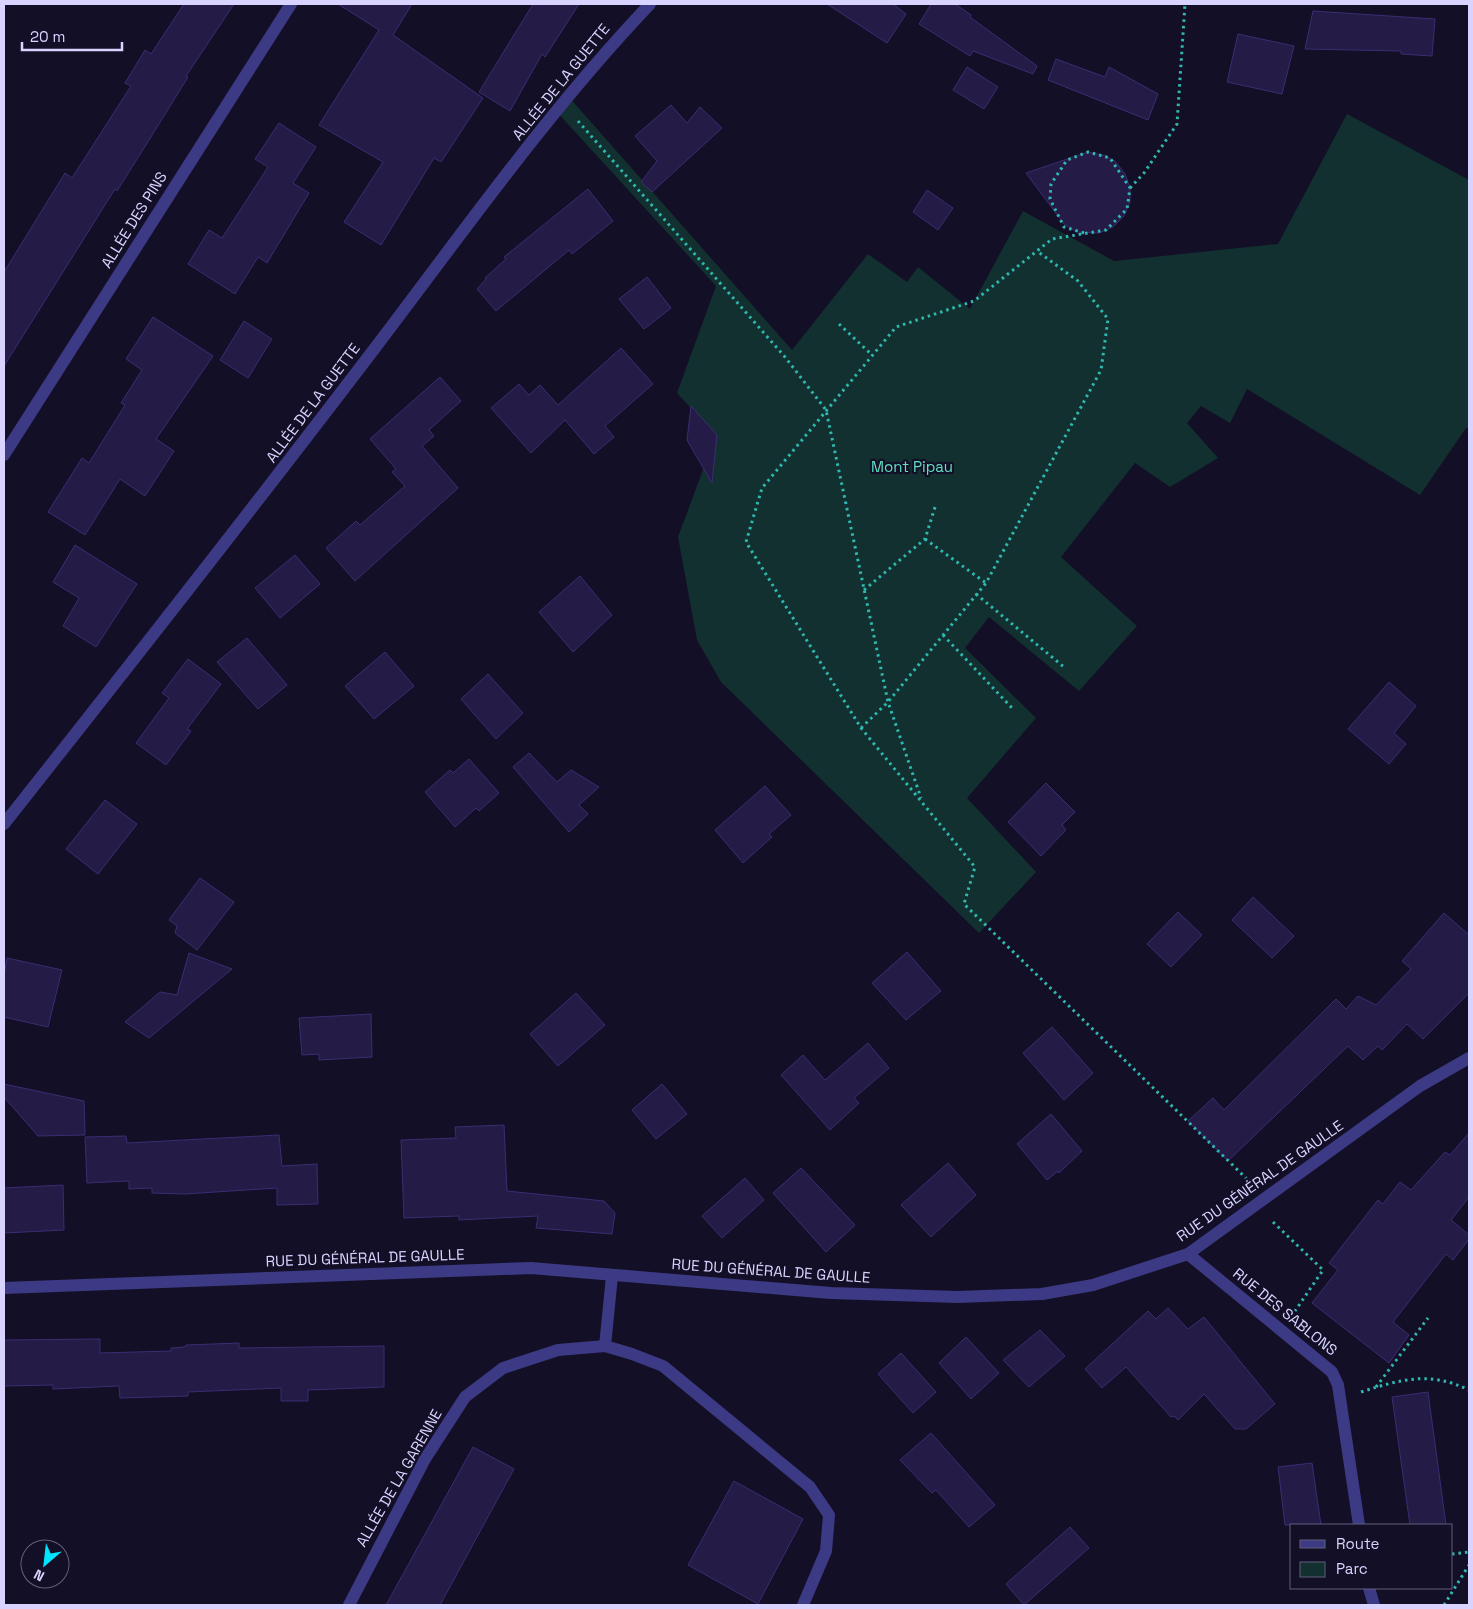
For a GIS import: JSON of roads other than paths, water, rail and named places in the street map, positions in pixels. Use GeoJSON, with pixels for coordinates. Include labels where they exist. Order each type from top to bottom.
{"type":"FeatureCollection","features":[{"type":"Feature","properties":{"kind":"street","name":"ALLÉE DES PINS"},"geometry":{"type":"LineString","coordinates":[[4,455],[291,4]]}},
{"type":"Feature","properties":{"kind":"street","name":"ALLÉE DE LA GUETTE"},"geometry":{"type":"LineString","coordinates":[[4,824],[243,520],[562,103],[650,4]]}},
{"type":"Feature","properties":{"kind":"street","name":"RUE DU GÉNÉRAL DE GAULLE"},"geometry":{"type":"LineString","coordinates":[[4,1288],[531,1268],[830,1292],[958,1298],[1042,1294],[1093,1285],[1188,1254],[1420,1086],[1469,1058]]}},
{"type":"Feature","properties":{"kind":"street","name":"RUE DES SABLONS"},"geometry":{"type":"LineString","coordinates":[[1188,1254],[1332,1372],[1338,1385],[1359,1524]]}},
{"type":"Feature","properties":{"kind":"street"},"geometry":{"type":"LineString","coordinates":[[605,1346],[612,1276]]}},
{"type":"Feature","properties":{"kind":"street","name":"ALLÉE DE LA GARENNE"},"geometry":{"type":"LineString","coordinates":[[349,1605],[425,1459],[465,1397],[503,1368],[558,1350],[605,1346],[663,1366],[810,1487],[828,1515],[828,1524],[826,1551],[803,1605]]}},
{"type":"Feature","properties":{"kind":"street"},"geometry":{"type":"LineString","coordinates":[[1369,1589],[1374,1605]]}},
{"type":"Feature","properties":{"kind":"park label","name":"Mont Pipau"},"geometry":{"type":"Point","coordinates":[912,467]}}]}
